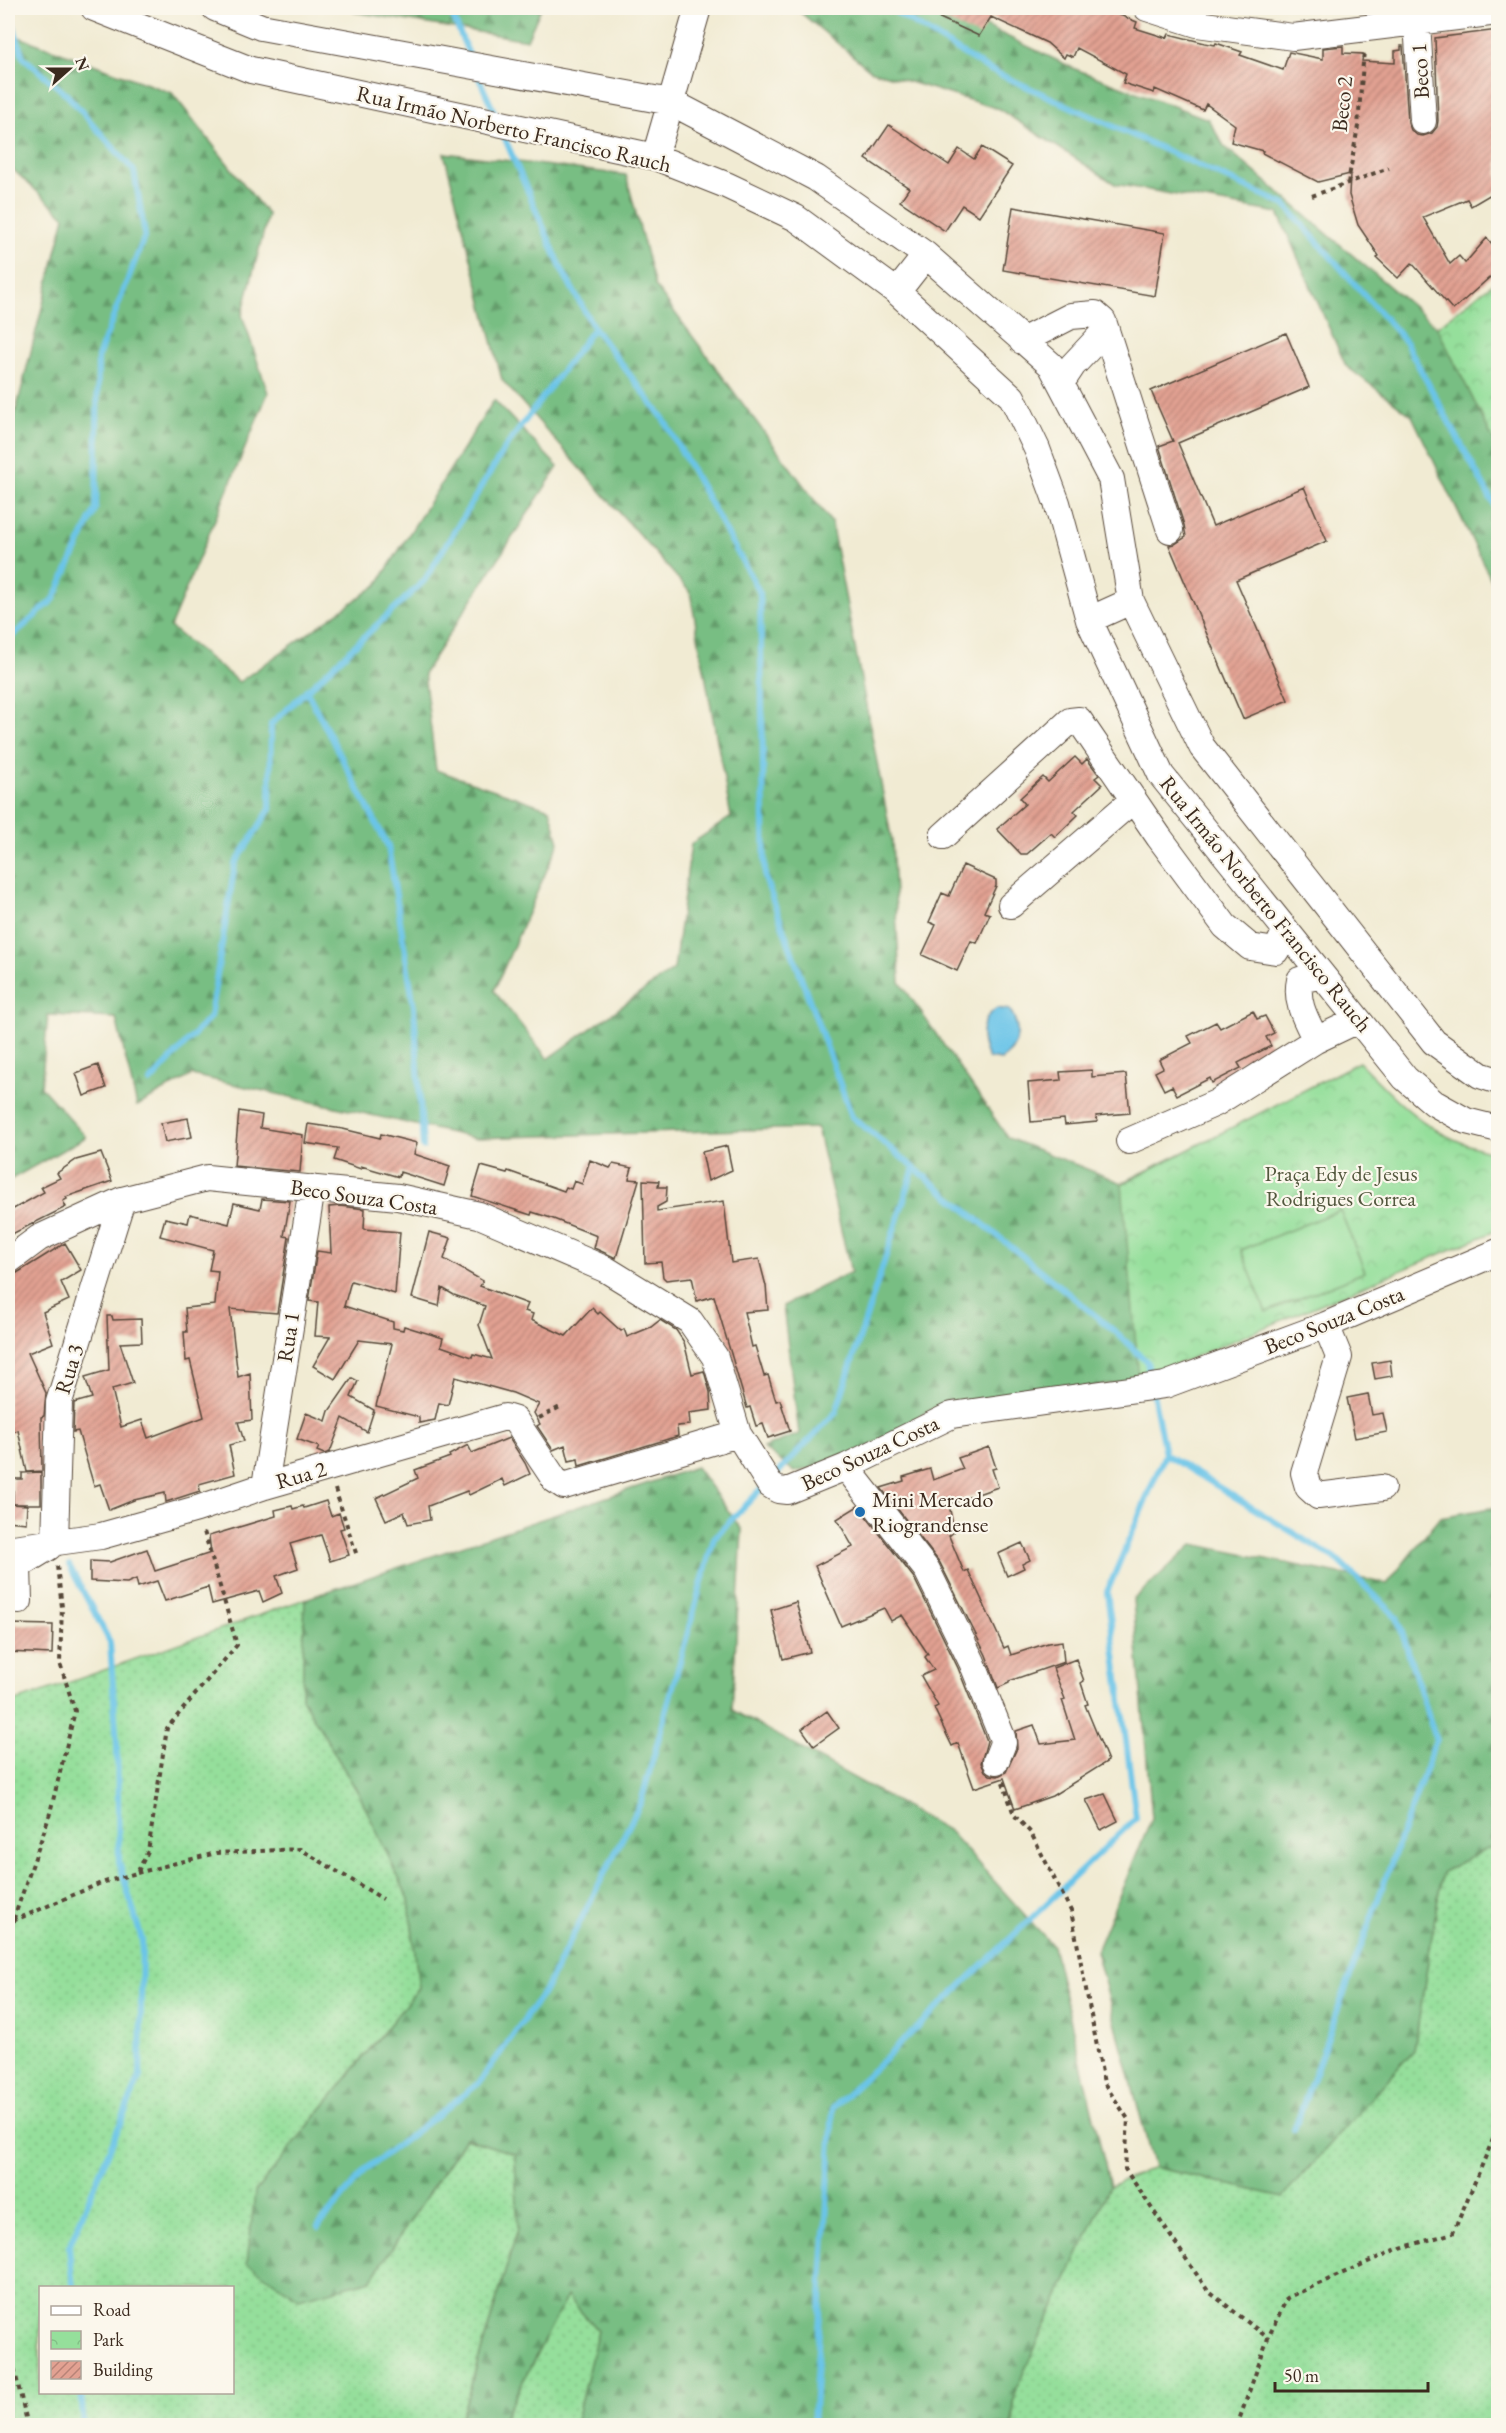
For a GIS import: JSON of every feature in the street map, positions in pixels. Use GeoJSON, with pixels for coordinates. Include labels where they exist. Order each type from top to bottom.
{"type":"FeatureCollection","features":[{"type":"Feature","properties":{"kind":"street","name":"Rua Irmão Norberto Francisco Rauch"},"geometry":{"type":"LineString","coordinates":[[94,8],[251,70],[655,157],[726,185],[796,218],[897,292],[1012,397],[1037,449],[1057,502],[1089,620],[1161,775],[1281,940],[1311,977],[1358,1020],[1405,1078],[1434,1103],[1466,1121],[1498,1129]]}},
{"type":"Feature","properties":{"kind":"street","name":"Rua Irmão Norberto Francisco Rauch"},"geometry":{"type":"LineString","coordinates":[[214,8],[261,27],[672,102],[816,178],[926,255],[1051,366],[1061,383],[1111,479],[1131,601],[1202,747],[1434,1042],[1480,1075],[1498,1081]]}},
{"type":"Feature","properties":{"kind":"street"},"geometry":{"type":"LineString","coordinates":[[655,157],[698,8]]}},
{"type":"Feature","properties":{"kind":"street"},"geometry":{"type":"LineString","coordinates":[[1147,8],[1197,24],[1293,37],[1498,12]]}},
{"type":"Feature","properties":{"kind":"street","name":"Beco 1"},"geometry":{"type":"LineString","coordinates":[[1417,22],[1423,121]]}},
{"type":"Feature","properties":{"kind":"street"},"geometry":{"type":"LineString","coordinates":[[897,292],[926,255]]}},
{"type":"Feature","properties":{"kind":"street"},"geometry":{"type":"LineString","coordinates":[[1022,340],[1071,316],[1088,313],[1099,317],[1106,330],[1170,530]]}},
{"type":"Feature","properties":{"kind":"street"},"geometry":{"type":"LineString","coordinates":[[1061,383],[1073,365],[1106,330]]}},
{"type":"Feature","properties":{"kind":"street"},"geometry":{"type":"LineString","coordinates":[[1089,620],[1131,601]]}},
{"type":"Feature","properties":{"kind":"street"},"geometry":{"type":"LineString","coordinates":[[943,836],[1070,721],[1079,720],[1133,800],[1225,926],[1250,947],[1281,940]]}},
{"type":"Feature","properties":{"kind":"street"},"geometry":{"type":"LineString","coordinates":[[1011,905],[1133,800]]}},
{"type":"Feature","properties":{"kind":"street"},"geometry":{"type":"LineString","coordinates":[[1311,977],[1298,998],[1302,1013],[1316,1040]]}},
{"type":"Feature","properties":{"kind":"street"},"geometry":{"type":"LineString","coordinates":[[1129,1141],[1216,1103],[1316,1040],[1358,1020]]}},
{"type":"Feature","properties":{"kind":"street","name":"Beco Souza Costa"},"geometry":{"type":"LineString","coordinates":[[8,1262],[39,1238],[122,1200],[207,1178],[398,1197],[479,1215],[607,1270],[690,1321],[715,1357],[738,1434],[770,1485],[778,1490],[788,1491],[846,1467],[952,1415],[1165,1385],[1326,1326],[1498,1252]]}},
{"type":"Feature","properties":{"kind":"street","name":"Rua 1"},"geometry":{"type":"LineString","coordinates":[[264,1486],[312,1188]]}},
{"type":"Feature","properties":{"kind":"street","name":"Rua 3"},"geometry":{"type":"LineString","coordinates":[[55,1543],[59,1402],[122,1200]]}},
{"type":"Feature","properties":{"kind":"street"},"geometry":{"type":"LineString","coordinates":[[1326,1326],[1339,1357],[1304,1473],[1308,1487],[1318,1496],[1382,1488]]}},
{"type":"Feature","properties":{"kind":"street","name":"Rua 2"},"geometry":{"type":"LineString","coordinates":[[11,1562],[13,1548],[101,1536],[197,1509],[264,1486],[509,1417],[520,1427],[555,1480],[560,1485],[568,1486],[738,1434]]}},
{"type":"Feature","properties":{"kind":"street"},"geometry":{"type":"LineString","coordinates":[[846,1467],[927,1570],[972,1662],[1002,1737],[1003,1743],[996,1761]]}},
{"type":"Feature","properties":{"kind":"street"},"geometry":{"type":"LineString","coordinates":[[11,1562],[19,1601]]}},
{"type":"Feature","properties":{"kind":"path","name":"Beco 2"},"geometry":{"type":"LineString","coordinates":[[1348,183],[1358,126],[1366,28]]}},
{"type":"Feature","properties":{"kind":"path"},"geometry":{"type":"LineString","coordinates":[[1312,196],[1389,168]]}},
{"type":"Feature","properties":{"kind":"path"},"geometry":{"type":"LineString","coordinates":[[328,1468],[357,1556]]}},
{"type":"Feature","properties":{"kind":"path"},"geometry":{"type":"LineString","coordinates":[[137,1873],[148,1851],[167,1728],[237,1645],[197,1509]]}},
{"type":"Feature","properties":{"kind":"path"},"geometry":{"type":"LineString","coordinates":[[13,1921],[49,1817],[75,1711],[60,1663],[62,1607],[55,1543]]}},
{"type":"Feature","properties":{"kind":"path"},"geometry":{"type":"LineString","coordinates":[[996,1761],[1014,1815],[1031,1833],[1071,1911],[1104,2083],[1128,2119],[1125,2169],[1208,2291],[1268,2338]]}},
{"type":"Feature","properties":{"kind":"path"},"geometry":{"type":"LineString","coordinates":[[8,1926],[13,1921],[100,1883],[216,1853],[300,1849],[383,1899]]}},
{"type":"Feature","properties":{"kind":"path"},"geometry":{"type":"LineString","coordinates":[[1237,2426],[1268,2338],[1287,2298],[1397,2249],[1453,2233],[1497,2130],[1498,2122]]}},
{"type":"Feature","properties":{"kind":"path"},"geometry":{"type":"LineString","coordinates":[[8,2343],[28,2426]]}},
{"type":"Feature","properties":{"kind":"green space"},"geometry":{"type":"Polygon","coordinates":[[[352,8],[541,8],[527,40],[354,12],[352,8]]]}},
{"type":"Feature","properties":{"kind":"green space"},"geometry":{"type":"Polygon","coordinates":[[[795,8],[948,8],[1075,69],[1208,119],[1224,146],[1437,327],[1498,449],[1498,594],[1412,416],[1346,366],[1278,213],[1115,184],[999,109],[870,70],[795,8]]]}},
{"type":"Feature","properties":{"kind":"green space"},"geometry":{"type":"Polygon","coordinates":[[[8,33],[172,93],[268,215],[242,315],[268,393],[170,627],[239,682],[377,585],[494,400],[558,467],[424,673],[436,770],[550,809],[559,842],[494,991],[548,1059],[674,969],[691,844],[731,817],[690,592],[502,380],[444,153],[626,175],[655,286],[831,522],[892,841],[900,982],[1008,1138],[1122,1183],[1286,1101],[1139,1380],[934,1408],[847,1460],[795,1472],[763,1448],[799,1434],[783,1306],[851,1272],[817,1128],[474,1138],[192,1075],[137,1106],[116,1018],[48,1015],[41,1087],[86,1137],[8,1181],[8,442],[65,217],[8,165],[8,33]]]}},
{"type":"Feature","properties":{"kind":"green space"},"geometry":{"type":"Polygon","coordinates":[[[1498,279],[1498,449],[1437,327],[1498,279]]]}},
{"type":"Feature","properties":{"kind":"green space","name":"Praça Edy de Jesus Rodrigues Correa"},"geometry":{"type":"Polygon","coordinates":[[[1359,1062],[1390,1094],[1437,1131],[1455,1140],[1498,1153],[1498,1230],[1139,1380],[1122,1184],[1359,1062]]]}},
{"type":"Feature","properties":{"kind":"green space"},"geometry":{"type":"Polygon","coordinates":[[[1340,1210],[1365,1272],[1266,1312],[1241,1250],[1340,1210]]]}},
{"type":"Feature","properties":{"kind":"green space"},"geometry":{"type":"Polygon","coordinates":[[[696,1467],[742,1530],[732,1710],[949,1831],[1053,1946],[1110,2186],[1015,2391],[1012,2425],[575,2425],[598,2331],[567,2296],[500,2425],[470,2425],[460,2422],[518,2229],[515,2154],[465,2138],[371,2280],[299,2299],[247,2263],[255,2192],[419,1988],[409,1900],[360,1796],[302,1698],[305,1599],[696,1467]]]}},
{"type":"Feature","properties":{"kind":"green space"},"geometry":{"type":"Polygon","coordinates":[[[1498,1507],[1498,1843],[1442,1872],[1414,2050],[1283,2197],[1154,2167],[1096,1951],[1152,1818],[1133,1600],[1193,1544],[1387,1584],[1440,1517],[1498,1507]]]}},
{"type":"Feature","properties":{"kind":"green space"},"geometry":{"type":"Polygon","coordinates":[[[305,1599],[302,1698],[360,1796],[409,1900],[419,1988],[255,2192],[371,2280],[465,2138],[515,2154],[518,2229],[460,2421],[470,2425],[8,2425],[8,1704],[305,1599]]]}},
{"type":"Feature","properties":{"kind":"green space"},"geometry":{"type":"Polygon","coordinates":[[[1498,1843],[1498,2425],[1013,2426],[1015,2391],[1110,2186],[1154,2167],[1283,2197],[1414,2050],[1442,1872],[1498,1843]]]}},
{"type":"Feature","properties":{"kind":"green space"},"geometry":{"type":"Polygon","coordinates":[[[567,2296],[598,2331],[575,2425],[500,2426],[567,2296]]]}},
{"type":"Feature","properties":{"kind":"water"},"geometry":{"type":"Polygon","coordinates":[[[997,1008],[1010,1010],[1017,1031],[1012,1049],[1001,1060],[988,1058],[982,1037],[986,1019],[997,1008]]]}},
{"type":"Feature","properties":{"kind":"building"},"geometry":{"type":"Polygon","coordinates":[[[918,8],[1102,8],[1137,22],[1135,28],[1167,38],[1169,34],[1215,45],[1216,43],[1242,52],[1240,55],[1283,70],[1289,52],[1323,59],[1323,48],[1343,46],[1343,53],[1363,54],[1362,61],[1395,63],[1395,51],[1401,50],[1403,46],[1408,122],[1411,130],[1423,136],[1432,133],[1438,121],[1435,38],[1498,30],[1498,190],[1471,206],[1467,199],[1423,217],[1450,264],[1459,256],[1465,263],[1487,238],[1498,251],[1498,270],[1453,310],[1412,263],[1398,278],[1377,258],[1379,256],[1358,225],[1349,195],[1350,174],[1318,182],[1262,153],[1263,151],[1231,142],[1235,125],[1206,104],[1203,110],[1155,89],[1154,93],[1123,83],[1126,74],[1077,48],[1073,57],[1066,54],[1064,58],[1047,43],[991,17],[979,36],[918,8]]]}},
{"type":"Feature","properties":{"kind":"building"},"geometry":{"type":"Polygon","coordinates":[[[889,125],[949,165],[959,149],[974,159],[982,147],[1012,166],[979,216],[962,205],[945,231],[900,201],[909,188],[866,159],[889,125]]]}},
{"type":"Feature","properties":{"kind":"building"},"geometry":{"type":"Polygon","coordinates":[[[1013,207],[1165,233],[1155,296],[1003,270],[1013,207]]]}},
{"type":"Feature","properties":{"kind":"building"},"geometry":{"type":"Polygon","coordinates":[[[1286,333],[1309,387],[1178,443],[1213,526],[1304,487],[1327,541],[1236,580],[1288,700],[1243,719],[1169,545],[1186,537],[1159,446],[1173,441],[1151,391],[1286,333]]]}},
{"type":"Feature","properties":{"kind":"building"},"geometry":{"type":"Polygon","coordinates":[[[1075,757],[1082,764],[1087,759],[1099,775],[1095,778],[1102,785],[1074,811],[1078,815],[1055,837],[1051,833],[1027,854],[1021,854],[997,829],[1025,804],[1020,798],[1043,777],[1048,782],[1075,757]]]}},
{"type":"Feature","properties":{"kind":"building"},"geometry":{"type":"Polygon","coordinates":[[[963,865],[996,880],[996,886],[984,912],[990,914],[977,943],[971,941],[957,971],[922,955],[936,925],[929,922],[942,893],[949,896],[963,865]]]}},
{"type":"Feature","properties":{"kind":"building"},"geometry":{"type":"Polygon","coordinates":[[[1253,1011],[1257,1019],[1265,1016],[1274,1033],[1266,1037],[1271,1046],[1238,1063],[1241,1068],[1212,1083],[1210,1078],[1177,1095],[1172,1086],[1164,1090],[1155,1072],[1163,1068],[1159,1060],[1192,1043],[1188,1036],[1216,1022],[1220,1028],[1253,1011]]]}},
{"type":"Feature","properties":{"kind":"building"},"geometry":{"type":"Polygon","coordinates":[[[98,1065],[106,1088],[84,1096],[76,1073],[98,1065]]]}},
{"type":"Feature","properties":{"kind":"building"},"geometry":{"type":"Polygon","coordinates":[[[1092,1070],[1092,1077],[1126,1074],[1130,1113],[1096,1116],[1097,1122],[1065,1125],[1064,1119],[1031,1122],[1028,1083],[1061,1080],[1060,1072],[1092,1070]]]}},
{"type":"Feature","properties":{"kind":"building"},"geometry":{"type":"Polygon","coordinates":[[[239,1111],[262,1115],[260,1128],[303,1135],[300,1172],[234,1166],[239,1111]]]}},
{"type":"Feature","properties":{"kind":"building"},"geometry":{"type":"Polygon","coordinates":[[[188,1118],[192,1137],[165,1142],[161,1123],[188,1118]]]}},
{"type":"Feature","properties":{"kind":"building"},"geometry":{"type":"Polygon","coordinates":[[[308,1124],[380,1138],[381,1134],[417,1143],[414,1154],[450,1166],[444,1186],[400,1172],[399,1177],[361,1166],[361,1169],[334,1160],[338,1148],[305,1143],[308,1124]]]}},
{"type":"Feature","properties":{"kind":"building"},"geometry":{"type":"Polygon","coordinates":[[[727,1146],[732,1170],[708,1181],[702,1152],[727,1146]]]}},
{"type":"Feature","properties":{"kind":"building"},"geometry":{"type":"Polygon","coordinates":[[[101,1153],[112,1181],[66,1197],[67,1199],[63,1201],[66,1207],[8,1236],[8,1212],[44,1192],[41,1187],[60,1178],[57,1173],[76,1160],[101,1153]]]}},
{"type":"Feature","properties":{"kind":"building"},"geometry":{"type":"Polygon","coordinates":[[[590,1160],[610,1168],[613,1164],[632,1168],[629,1179],[639,1180],[616,1258],[594,1248],[597,1236],[551,1218],[532,1212],[531,1215],[472,1196],[481,1166],[507,1173],[508,1171],[564,1191],[566,1187],[571,1189],[574,1181],[582,1184],[590,1160]]]}},
{"type":"Feature","properties":{"kind":"building"},"geometry":{"type":"Polygon","coordinates":[[[643,1180],[659,1181],[658,1187],[667,1187],[666,1202],[657,1207],[657,1211],[724,1201],[731,1263],[759,1259],[766,1286],[768,1310],[744,1312],[752,1347],[755,1346],[764,1376],[768,1375],[776,1401],[780,1400],[790,1431],[768,1438],[763,1424],[756,1426],[750,1407],[747,1408],[714,1296],[697,1301],[692,1277],[666,1280],[663,1277],[661,1262],[645,1263],[643,1180]]]}},
{"type":"Feature","properties":{"kind":"building"},"geometry":{"type":"Polygon","coordinates":[[[262,1199],[290,1201],[284,1236],[289,1237],[277,1313],[230,1309],[238,1377],[250,1373],[252,1420],[238,1422],[244,1441],[229,1445],[235,1474],[199,1484],[200,1491],[166,1502],[165,1493],[134,1500],[109,1510],[100,1484],[94,1486],[78,1431],[73,1432],[74,1403],[92,1398],[85,1377],[109,1370],[107,1316],[112,1316],[113,1320],[141,1319],[142,1342],[120,1343],[133,1383],[112,1389],[121,1427],[142,1420],[148,1438],[204,1417],[190,1360],[186,1361],[185,1308],[215,1305],[218,1271],[209,1270],[213,1250],[160,1236],[165,1218],[188,1223],[190,1214],[229,1224],[234,1203],[260,1209],[262,1199]]]}},
{"type":"Feature","properties":{"kind":"building"},"geometry":{"type":"Polygon","coordinates":[[[329,1207],[365,1209],[364,1229],[400,1232],[395,1294],[351,1281],[344,1306],[393,1322],[393,1328],[403,1330],[404,1326],[443,1338],[441,1346],[472,1357],[473,1354],[492,1359],[479,1325],[485,1306],[454,1295],[442,1288],[439,1306],[412,1298],[429,1232],[451,1238],[444,1259],[483,1281],[480,1286],[528,1304],[525,1311],[533,1314],[531,1320],[566,1336],[592,1308],[598,1314],[600,1312],[621,1331],[624,1329],[627,1337],[651,1327],[660,1320],[676,1330],[684,1342],[692,1374],[704,1371],[710,1392],[711,1410],[689,1413],[690,1425],[677,1426],[678,1436],[579,1466],[578,1459],[569,1461],[565,1445],[553,1450],[537,1426],[540,1424],[534,1413],[539,1404],[513,1393],[455,1377],[448,1405],[439,1403],[435,1420],[419,1423],[419,1417],[376,1406],[392,1344],[359,1340],[335,1379],[313,1366],[330,1337],[315,1336],[318,1302],[309,1301],[317,1251],[331,1253],[329,1207]]]}},
{"type":"Feature","properties":{"kind":"building"},"geometry":{"type":"Polygon","coordinates":[[[65,1243],[81,1270],[61,1282],[69,1300],[43,1312],[53,1343],[28,1353],[46,1393],[44,1416],[41,1417],[42,1471],[27,1472],[18,1430],[8,1434],[8,1276],[17,1273],[65,1243]]]}},
{"type":"Feature","properties":{"kind":"building"},"geometry":{"type":"Polygon","coordinates":[[[1390,1360],[1392,1376],[1375,1379],[1372,1363],[1390,1360]]]}},
{"type":"Feature","properties":{"kind":"building"},"geometry":{"type":"Polygon","coordinates":[[[352,1378],[358,1381],[351,1397],[374,1410],[367,1432],[343,1418],[330,1452],[324,1454],[317,1451],[319,1447],[297,1439],[306,1413],[326,1421],[329,1411],[352,1378]]]}},
{"type":"Feature","properties":{"kind":"building"},"geometry":{"type":"Polygon","coordinates":[[[1368,1394],[1372,1415],[1383,1413],[1387,1432],[1355,1438],[1347,1398],[1368,1394]]]}},
{"type":"Feature","properties":{"kind":"building"},"geometry":{"type":"Polygon","coordinates":[[[509,1438],[530,1474],[505,1486],[502,1479],[469,1495],[467,1491],[428,1506],[430,1520],[408,1524],[404,1512],[386,1520],[376,1498],[418,1478],[415,1470],[450,1457],[449,1455],[468,1445],[472,1453],[509,1438]]]}},
{"type":"Feature","properties":{"kind":"building"},"geometry":{"type":"Polygon","coordinates":[[[989,1447],[996,1468],[992,1469],[998,1487],[949,1504],[954,1532],[949,1536],[964,1572],[968,1570],[1004,1648],[1008,1646],[1011,1655],[1062,1641],[1064,1662],[1009,1681],[998,1688],[986,1655],[940,1563],[881,1488],[904,1481],[903,1477],[930,1469],[933,1480],[963,1469],[958,1458],[989,1447]]]}},
{"type":"Feature","properties":{"kind":"building"},"geometry":{"type":"Polygon","coordinates":[[[41,1472],[41,1504],[13,1504],[13,1479],[22,1479],[22,1473],[41,1472]]]}},
{"type":"Feature","properties":{"kind":"building"},"geometry":{"type":"Polygon","coordinates":[[[326,1501],[331,1516],[339,1513],[344,1528],[340,1529],[349,1555],[330,1561],[321,1535],[290,1544],[298,1568],[276,1576],[282,1593],[263,1602],[259,1591],[212,1604],[208,1587],[165,1601],[157,1581],[138,1587],[136,1579],[127,1583],[90,1581],[90,1561],[110,1562],[147,1549],[155,1571],[211,1553],[209,1536],[276,1516],[275,1510],[292,1506],[293,1509],[303,1506],[304,1508],[326,1501]]]}},
{"type":"Feature","properties":{"kind":"building"},"geometry":{"type":"Polygon","coordinates":[[[8,1504],[27,1505],[26,1523],[8,1521],[8,1504]]]}},
{"type":"Feature","properties":{"kind":"building"},"geometry":{"type":"Polygon","coordinates":[[[858,1506],[914,1578],[958,1668],[987,1741],[981,1763],[985,1771],[990,1775],[998,1776],[1006,1772],[1017,1748],[1016,1731],[1034,1725],[1041,1744],[1075,1740],[1062,1700],[1065,1699],[1053,1668],[1076,1659],[1084,1681],[1081,1683],[1088,1704],[1085,1705],[1108,1761],[1052,1796],[1015,1809],[1004,1778],[974,1788],[958,1743],[952,1746],[934,1708],[938,1706],[921,1676],[934,1670],[925,1657],[928,1654],[902,1615],[891,1621],[884,1608],[841,1626],[815,1566],[853,1547],[837,1519],[858,1506]]]}},
{"type":"Feature","properties":{"kind":"building"},"geometry":{"type":"Polygon","coordinates":[[[1022,1543],[1030,1560],[1022,1564],[1024,1568],[1007,1576],[998,1554],[1022,1543]]]}},
{"type":"Feature","properties":{"kind":"building"},"geometry":{"type":"Polygon","coordinates":[[[796,1602],[810,1652],[783,1659],[771,1610],[796,1602]]]}},
{"type":"Feature","properties":{"kind":"building"},"geometry":{"type":"Polygon","coordinates":[[[8,1624],[53,1625],[52,1654],[8,1652],[8,1624]]]}},
{"type":"Feature","properties":{"kind":"building"},"geometry":{"type":"Polygon","coordinates":[[[827,1711],[839,1728],[814,1746],[802,1729],[827,1711]]]}},
{"type":"Feature","properties":{"kind":"building"},"geometry":{"type":"Polygon","coordinates":[[[1105,1794],[1118,1821],[1101,1830],[1086,1800],[1105,1794]]]}},
{"type":"Feature","properties":{"kind":"waterway"},"geometry":{"type":"LineString","coordinates":[[449,8],[471,59]]}},
{"type":"Feature","properties":{"kind":"waterway"},"geometry":{"type":"LineString","coordinates":[[889,8],[988,69],[1285,205],[1405,341],[1498,512]]}},
{"type":"Feature","properties":{"kind":"waterway"},"geometry":{"type":"LineString","coordinates":[[8,640],[54,599],[96,508],[98,357],[145,235],[134,171],[67,95],[23,57],[11,18]]}},
{"type":"Feature","properties":{"kind":"waterway"},"geometry":{"type":"LineString","coordinates":[[477,74],[495,114]]}},
{"type":"Feature","properties":{"kind":"waterway"},"geometry":{"type":"LineString","coordinates":[[502,132],[562,270],[594,328],[663,418],[760,593],[765,878],[852,1117],[1118,1334],[1147,1362],[1151,1380]]}},
{"type":"Feature","properties":{"kind":"waterway"},"geometry":{"type":"LineString","coordinates":[[150,1082],[210,1017],[235,864],[270,809],[271,724],[424,581],[505,448],[594,328]]}},
{"type":"Feature","properties":{"kind":"waterway"},"geometry":{"type":"LineString","coordinates":[[306,690],[388,846],[414,1007],[423,1147]]}},
{"type":"Feature","properties":{"kind":"waterway"},"geometry":{"type":"LineString","coordinates":[[773,1478],[836,1412],[914,1168]]}},
{"type":"Feature","properties":{"kind":"waterway"},"geometry":{"type":"LineString","coordinates":[[813,2426],[833,2108],[1136,1818],[1107,1592],[1165,1454],[1153,1393]]}},
{"type":"Feature","properties":{"kind":"waterway"},"geometry":{"type":"LineString","coordinates":[[1165,1454],[1339,1561],[1397,1617],[1436,1740],[1294,2130]]}},
{"type":"Feature","properties":{"kind":"waterway"},"geometry":{"type":"LineString","coordinates":[[318,2227],[365,2170],[479,2083],[545,1990],[641,1802],[714,1538],[763,1487]]}},
{"type":"Feature","properties":{"kind":"waterway"},"geometry":{"type":"LineString","coordinates":[[69,1565],[110,1642],[117,1745],[119,1862],[142,1940],[140,2076],[69,2247],[73,2286]]}},
{"type":"Feature","properties":{"kind":"waterway"},"geometry":{"type":"LineString","coordinates":[[81,2394],[84,2426]]}},
{"type":"Feature","properties":{"kind":"place","name":"Mini Mercado Riograndense"},"geometry":{"type":"Point","coordinates":[860,1512]}}]}
